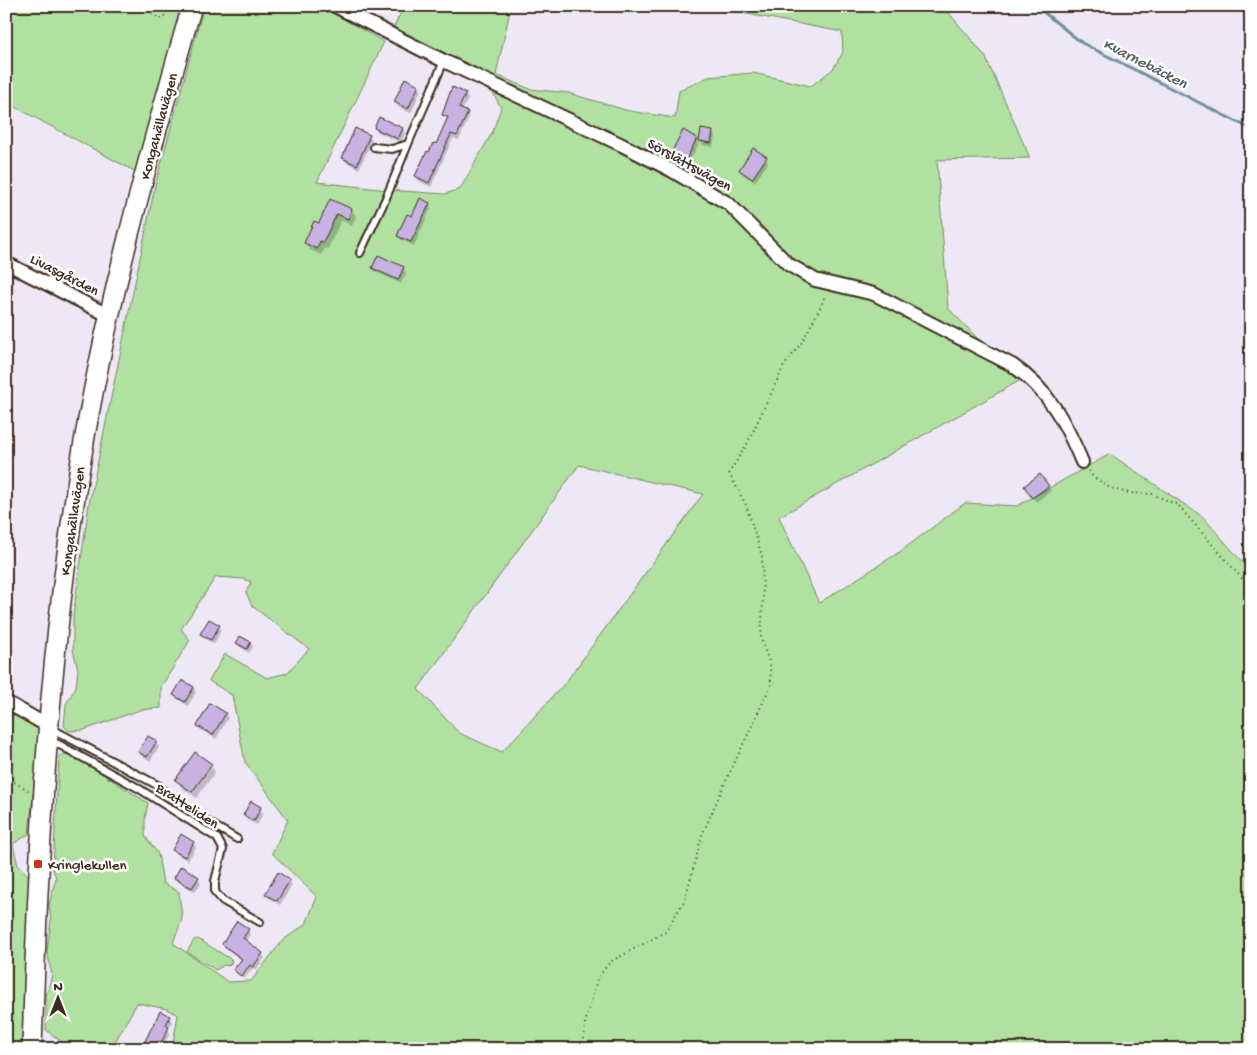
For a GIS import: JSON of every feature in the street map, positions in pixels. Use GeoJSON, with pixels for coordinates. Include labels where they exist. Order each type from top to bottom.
{"type":"FeatureCollection","features":[{"type":"Feature","properties":{"kind":"main road","name":"Kongahällavägen"},"geometry":{"type":"LineString","coordinates":[[32,1049],[38,864],[47,734],[60,608],[80,466],[110,314],[150,156],[192,6]]}},
{"type":"Feature","properties":{"kind":"street","name":"Sörslättsvägen"},"geometry":{"type":"LineString","coordinates":[[335,6],[444,61],[671,170],[729,204],[788,264],[815,280],[874,294],[1012,365],[1027,375],[1046,395],[1063,419],[1082,462]]}},
{"type":"Feature","properties":{"kind":"street","name":"Livasgården"},"geometry":{"type":"LineString","coordinates":[[6,263],[104,313],[110,314]]}},
{"type":"Feature","properties":{"kind":"street"},"geometry":{"type":"LineString","coordinates":[[6,702],[47,734]]}},
{"type":"Feature","properties":{"kind":"lane"},"geometry":{"type":"LineString","coordinates":[[360,253],[386,198],[444,61]]}},
{"type":"Feature","properties":{"kind":"lane"},"geometry":{"type":"LineString","coordinates":[[374,147],[392,149],[408,144]]}},
{"type":"Feature","properties":{"kind":"lane","name":"Bratteliden"},"geometry":{"type":"LineString","coordinates":[[47,734],[56,732],[159,786],[187,810],[237,839]]}},
{"type":"Feature","properties":{"kind":"lane","name":"Bratteliden"},"geometry":{"type":"LineString","coordinates":[[47,734],[58,744],[138,788],[217,838],[223,849],[215,881],[215,892],[223,901],[260,922]]}},
{"type":"Feature","properties":{"kind":"path"},"geometry":{"type":"LineString","coordinates":[[139,6],[162,19],[170,6]]}},
{"type":"Feature","properties":{"kind":"path"},"geometry":{"type":"LineString","coordinates":[[583,1049],[585,1024],[597,979],[610,962],[664,932],[685,900],[702,835],[771,685],[770,665],[761,639],[764,601],[762,556],[746,505],[729,473],[747,444],[784,366],[802,342],[822,304],[828,284]]}},
{"type":"Feature","properties":{"kind":"path"},"geometry":{"type":"LineString","coordinates":[[1082,462],[1093,476],[1110,488],[1130,493],[1152,494],[1178,504],[1224,560],[1251,589]]}},
{"type":"Feature","properties":{"kind":"path"},"geometry":{"type":"LineString","coordinates":[[6,777],[42,798]]}},
{"type":"Feature","properties":{"kind":"green space"},"geometry":{"type":"Polygon","coordinates":[[[6,6],[182,6],[136,172],[6,102],[6,6]]]}},
{"type":"Feature","properties":{"kind":"green space"},"geometry":{"type":"Polygon","coordinates":[[[204,6],[321,6],[384,42],[317,182],[445,194],[460,189],[492,133],[501,108],[481,70],[393,29],[404,6],[511,6],[496,75],[530,89],[568,93],[629,111],[675,118],[679,91],[708,77],[753,73],[811,86],[833,69],[843,52],[842,32],[705,6],[943,6],[985,56],[1030,158],[937,160],[948,308],[1019,381],[779,517],[819,603],[901,551],[965,503],[1017,506],[1110,454],[1203,517],[1251,572],[1251,1049],[344,1049],[328,1046],[326,1049],[172,1049],[178,1015],[167,1009],[137,1003],[111,1049],[71,1049],[46,1030],[46,996],[52,975],[47,951],[51,920],[49,905],[56,878],[53,869],[59,756],[67,754],[90,766],[148,803],[145,819],[145,836],[158,854],[163,883],[179,892],[182,919],[173,943],[228,982],[251,981],[283,940],[306,924],[317,897],[272,853],[288,820],[245,762],[232,695],[209,681],[225,654],[267,678],[287,673],[309,649],[252,606],[246,592],[251,582],[244,579],[216,577],[181,629],[190,640],[161,687],[161,708],[140,710],[84,730],[69,731],[64,726],[66,704],[76,687],[78,669],[73,650],[73,616],[89,504],[155,186],[204,6]],[[579,465],[418,689],[459,733],[502,752],[566,682],[703,494],[579,465]]]}},
{"type":"Feature","properties":{"kind":"green space"},"geometry":{"type":"Polygon","coordinates":[[[6,709],[40,730],[29,834],[13,844],[18,866],[28,875],[30,884],[27,1049],[6,1049],[6,709]]]}},
{"type":"Feature","properties":{"kind":"green space"},"geometry":{"type":"Polygon","coordinates":[[[198,939],[229,958],[232,961],[229,966],[224,965],[216,970],[187,952],[194,940],[198,939]]]}},
{"type":"Feature","properties":{"kind":"building"},"geometry":{"type":"Polygon","coordinates":[[[405,78],[419,85],[408,109],[394,102],[405,78]]]}},
{"type":"Feature","properties":{"kind":"building"},"geometry":{"type":"Polygon","coordinates":[[[452,87],[466,93],[459,108],[468,112],[457,136],[451,134],[429,183],[415,176],[427,151],[429,152],[433,143],[436,144],[448,117],[442,115],[452,87]]]}},
{"type":"Feature","properties":{"kind":"building"},"geometry":{"type":"Polygon","coordinates":[[[379,117],[403,128],[398,139],[374,128],[379,117]]]}},
{"type":"Feature","properties":{"kind":"building"},"geometry":{"type":"Polygon","coordinates":[[[355,128],[370,135],[357,165],[342,158],[355,128]]]}},
{"type":"Feature","properties":{"kind":"building"},"geometry":{"type":"Polygon","coordinates":[[[701,129],[713,131],[711,143],[699,141],[701,129]]]}},
{"type":"Feature","properties":{"kind":"building"},"geometry":{"type":"Polygon","coordinates":[[[683,130],[697,138],[686,160],[671,153],[683,130]]]}},
{"type":"Feature","properties":{"kind":"building"},"geometry":{"type":"Polygon","coordinates":[[[753,148],[767,157],[752,179],[739,170],[753,148]]]}},
{"type":"Feature","properties":{"kind":"building"},"geometry":{"type":"Polygon","coordinates":[[[420,198],[430,203],[411,242],[397,236],[407,214],[412,216],[420,198]]]}},
{"type":"Feature","properties":{"kind":"building"},"geometry":{"type":"Polygon","coordinates":[[[330,199],[352,209],[348,219],[337,214],[323,242],[320,241],[317,249],[304,243],[314,221],[319,223],[330,199]]]}},
{"type":"Feature","properties":{"kind":"building"},"geometry":{"type":"Polygon","coordinates":[[[378,255],[404,267],[398,280],[372,268],[378,255]]]}},
{"type":"Feature","properties":{"kind":"building"},"geometry":{"type":"Polygon","coordinates":[[[1040,474],[1049,486],[1032,498],[1024,486],[1040,474]]]}},
{"type":"Feature","properties":{"kind":"building"},"geometry":{"type":"Polygon","coordinates":[[[209,619],[220,625],[211,640],[200,634],[209,619]]]}},
{"type":"Feature","properties":{"kind":"building"},"geometry":{"type":"Polygon","coordinates":[[[240,636],[251,642],[247,649],[236,643],[240,636]]]}},
{"type":"Feature","properties":{"kind":"building"},"geometry":{"type":"Polygon","coordinates":[[[182,680],[194,687],[185,702],[173,695],[182,680]]]}},
{"type":"Feature","properties":{"kind":"building"},"geometry":{"type":"Polygon","coordinates":[[[210,703],[226,713],[213,735],[197,726],[210,703]]]}},
{"type":"Feature","properties":{"kind":"building"},"geometry":{"type":"Polygon","coordinates":[[[148,736],[157,741],[147,757],[138,752],[148,736]]]}},
{"type":"Feature","properties":{"kind":"building"},"geometry":{"type":"Polygon","coordinates":[[[195,752],[212,764],[192,792],[175,780],[195,752]]]}},
{"type":"Feature","properties":{"kind":"building"},"geometry":{"type":"Polygon","coordinates":[[[251,801],[261,807],[254,821],[243,815],[251,801]]]}},
{"type":"Feature","properties":{"kind":"building"},"geometry":{"type":"Polygon","coordinates":[[[181,834],[194,842],[185,857],[172,850],[181,834]]]}},
{"type":"Feature","properties":{"kind":"building"},"geometry":{"type":"Polygon","coordinates":[[[181,866],[199,877],[192,888],[174,878],[181,866]]]}},
{"type":"Feature","properties":{"kind":"building"},"geometry":{"type":"Polygon","coordinates":[[[278,872],[290,880],[277,901],[265,894],[278,872]]]}},
{"type":"Feature","properties":{"kind":"building"},"geometry":{"type":"Polygon","coordinates":[[[237,921],[249,929],[243,938],[263,953],[253,967],[250,965],[241,976],[233,970],[242,959],[222,944],[237,921]]]}},
{"type":"Feature","properties":{"kind":"building"},"geometry":{"type":"Polygon","coordinates":[[[160,1011],[170,1016],[166,1025],[169,1027],[158,1049],[141,1049],[160,1011]]]}},
{"type":"Feature","properties":{"kind":"waterway","name":"Kvarnebäcken"},"geometry":{"type":"LineString","coordinates":[[1036,6],[1082,43],[1251,129]]}},
{"type":"Feature","properties":{"kind":"place","name":"Kringlekullen"},"geometry":{"type":"Point","coordinates":[38,864]}}]}
